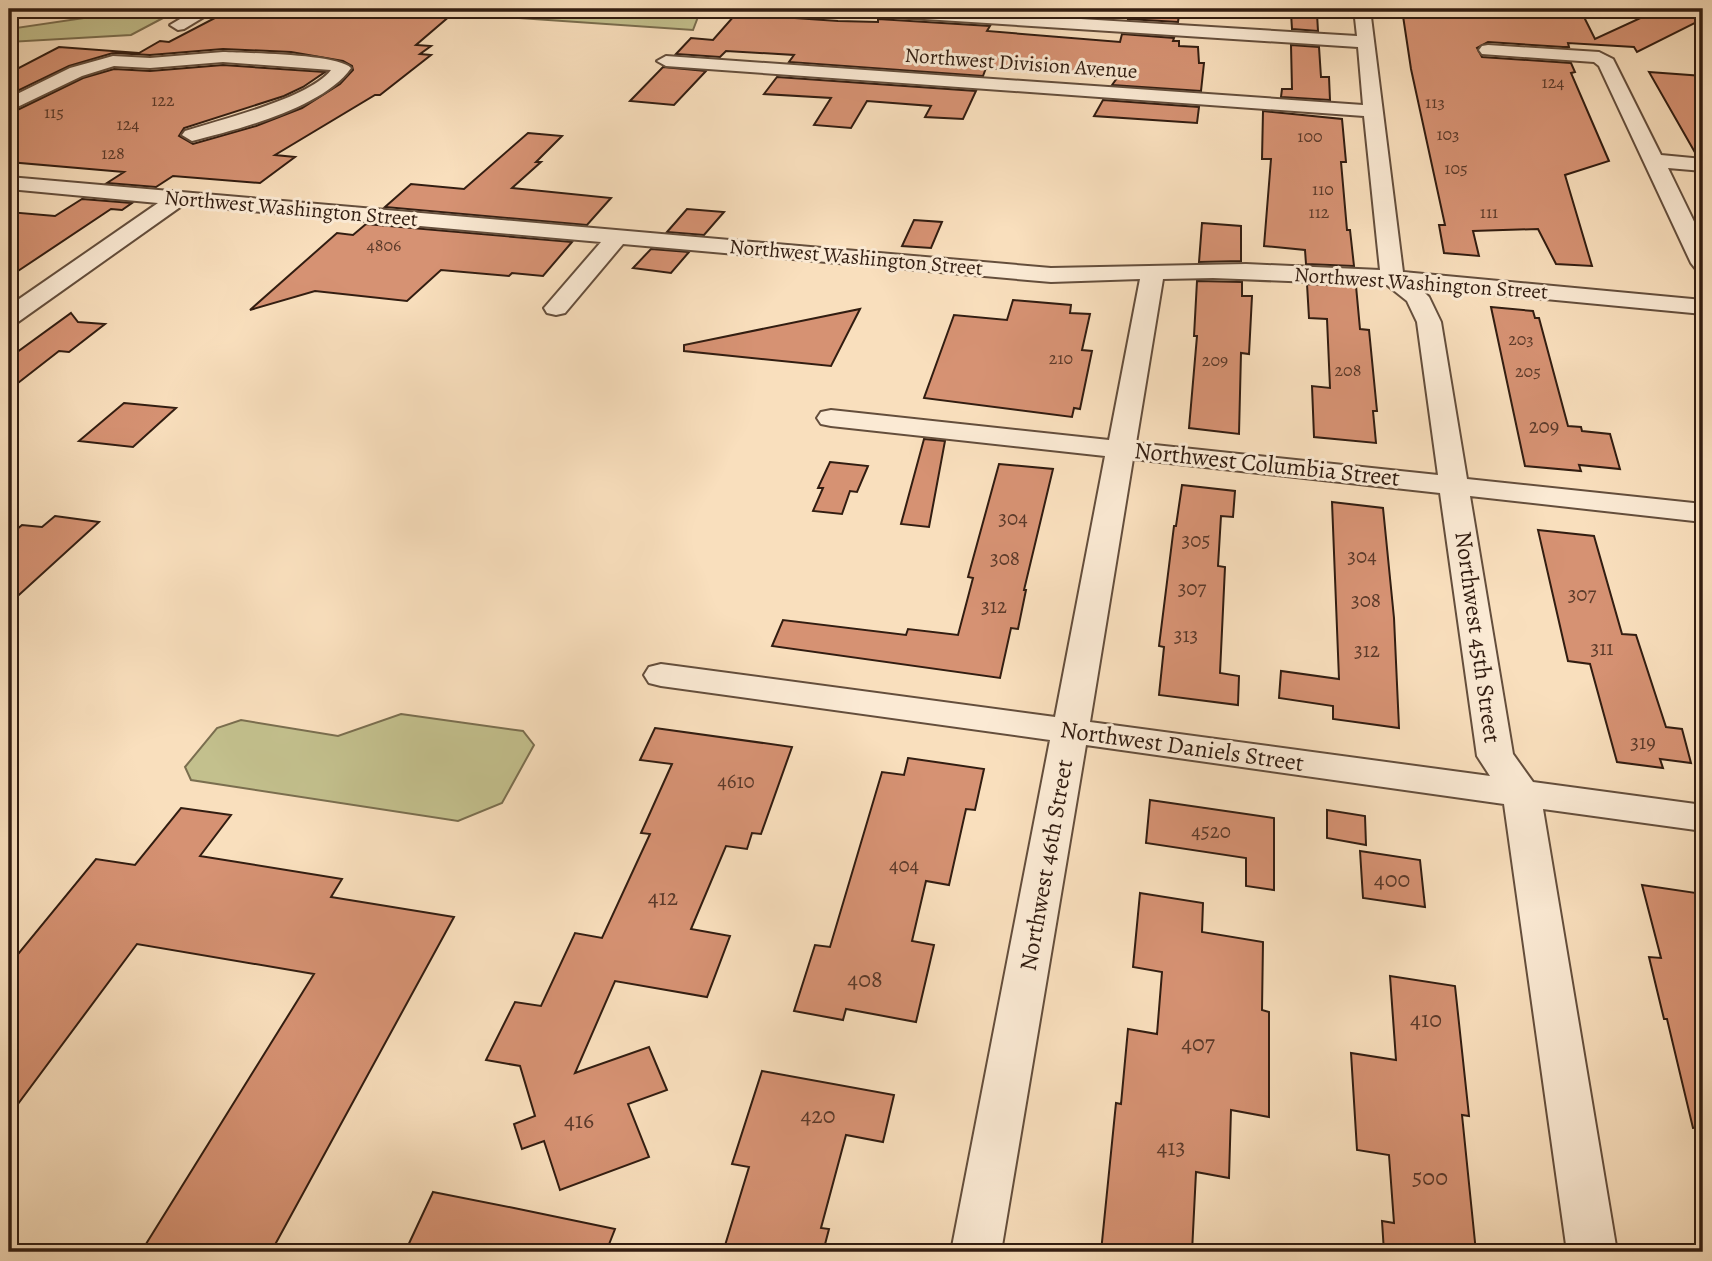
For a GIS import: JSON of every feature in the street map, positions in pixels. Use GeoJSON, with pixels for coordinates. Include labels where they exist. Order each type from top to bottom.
{"type":"FeatureCollection","features":[{"type":"Feature","properties":{"kind":"street"},"geometry":{"type":"LineString","coordinates":[[178,25],[209,9]]}},
{"type":"Feature","properties":{"kind":"street"},"geometry":{"type":"LineString","coordinates":[[846,9],[1366,42]]}},
{"type":"Feature","properties":{"kind":"street"},"geometry":{"type":"LineString","coordinates":[[1362,9],[1392,278]]}},
{"type":"Feature","properties":{"kind":"street"},"geometry":{"type":"LineString","coordinates":[[1488,50],[1599,57],[1608,63],[1703,263]]}},
{"type":"Feature","properties":{"kind":"street"},"geometry":{"type":"LineString","coordinates":[[9,105],[85,68],[113,61],[150,63],[223,57],[330,64],[342,68],[339,75],[307,96],[192,135]]}},
{"type":"Feature","properties":{"kind":"street","name":"Northwest Division Avenue"},"geometry":{"type":"LineString","coordinates":[[666,61],[1373,111]]}},
{"type":"Feature","properties":{"kind":"street"},"geometry":{"type":"LineString","coordinates":[[1655,161],[1703,165]]}},
{"type":"Feature","properties":{"kind":"street","name":"Northwest Washington Street"},"geometry":{"type":"LineString","coordinates":[[9,183],[1051,275],[1153,271],[1285,272],[1392,278],[1703,307]]}},
{"type":"Feature","properties":{"kind":"street"},"geometry":{"type":"LineString","coordinates":[[9,317],[20,300],[179,198]]}},
{"type":"Feature","properties":{"kind":"street"},"geometry":{"type":"LineString","coordinates":[[556,308],[618,236]]}},
{"type":"Feature","properties":{"kind":"street","name":"Northwest 46th Street"},"geometry":{"type":"LineString","coordinates":[[976,1252],[1153,271]]}},
{"type":"Feature","properties":{"kind":"street","name":"Northwest 45th Street"},"geometry":{"type":"LineString","coordinates":[[1392,278],[1417,297],[1429,322],[1495,756],[1521,793],[1592,1252]]}},
{"type":"Feature","properties":{"kind":"street","name":"Northwest Columbia Street"},"geometry":{"type":"LineString","coordinates":[[831,418],[1703,513]]}},
{"type":"Feature","properties":{"kind":"street","name":"Northwest Daniels Street"},"geometry":{"type":"LineString","coordinates":[[661,675],[1703,818]]}},
{"type":"Feature","properties":{"kind":"shaded area"},"geometry":{"type":"Polygon","coordinates":[[[145,9],[192,9],[163,18],[131,35],[9,42],[9,29],[145,9]]]}},
{"type":"Feature","properties":{"kind":"shaded area"},"geometry":{"type":"Polygon","coordinates":[[[468,9],[701,9],[693,30],[475,15],[468,9]]]}},
{"type":"Feature","properties":{"kind":"shaded area"},"geometry":{"type":"Polygon","coordinates":[[[401,714],[523,731],[534,745],[502,803],[458,821],[191,780],[185,767],[217,728],[241,720],[338,736],[401,714]]]}},
{"type":"Feature","properties":{"kind":"building"},"geometry":{"type":"Polygon","coordinates":[[[232,9],[458,9],[416,45],[431,46],[420,54],[431,55],[380,95],[375,95],[275,155],[295,157],[260,183],[173,176],[156,187],[107,183],[124,172],[9,162],[9,114],[83,78],[114,69],[150,71],[223,65],[325,72],[284,96],[184,128],[179,136],[193,144],[256,126],[302,108],[340,84],[353,70],[352,66],[343,61],[291,52],[223,49],[150,55],[113,53],[69,66],[9,95],[9,73],[59,47],[139,53],[160,41],[169,42],[232,9]]]}},
{"type":"Feature","properties":{"kind":"building"},"geometry":{"type":"Polygon","coordinates":[[[1453,9],[1488,17],[1490,9],[1580,9],[1595,39],[1660,9],[1703,9],[1703,19],[1637,52],[1634,47],[1568,43],[1569,47],[1488,42],[1477,48],[1482,57],[1571,63],[1575,72],[1571,73],[1609,161],[1565,175],[1592,266],[1556,264],[1538,229],[1473,231],[1479,256],[1444,253],[1439,225],[1445,225],[1411,69],[1403,16],[1432,18],[1453,9]]]}},
{"type":"Feature","properties":{"kind":"building"},"geometry":{"type":"Polygon","coordinates":[[[1130,11],[1179,15],[1178,22],[1128,19],[1130,11]]]}},
{"type":"Feature","properties":{"kind":"building"},"geometry":{"type":"Polygon","coordinates":[[[1291,13],[1317,14],[1318,31],[1292,29],[1291,13]]]}},
{"type":"Feature","properties":{"kind":"building"},"geometry":{"type":"Polygon","coordinates":[[[734,16],[990,26],[987,31],[1120,42],[1122,34],[1174,38],[1173,41],[1179,41],[1179,46],[1198,47],[1199,63],[1204,63],[1201,91],[1112,85],[1117,78],[1048,72],[986,68],[983,76],[789,62],[794,55],[726,51],[720,57],[676,54],[691,38],[713,40],[734,16]]]}},
{"type":"Feature","properties":{"kind":"building"},"geometry":{"type":"Polygon","coordinates":[[[1291,45],[1319,47],[1321,77],[1329,77],[1330,100],[1281,97],[1282,89],[1292,89],[1291,45]]]}},
{"type":"Feature","properties":{"kind":"building"},"geometry":{"type":"Polygon","coordinates":[[[663,67],[706,71],[674,105],[630,101],[663,67]]]}},
{"type":"Feature","properties":{"kind":"building"},"geometry":{"type":"Polygon","coordinates":[[[1649,72],[1703,76],[1703,156],[1697,156],[1649,72]]]}},
{"type":"Feature","properties":{"kind":"building"},"geometry":{"type":"Polygon","coordinates":[[[777,77],[976,91],[963,119],[925,117],[931,106],[867,101],[851,128],[814,125],[831,98],[764,94],[777,77]]]}},
{"type":"Feature","properties":{"kind":"building"},"geometry":{"type":"Polygon","coordinates":[[[1103,100],[1199,107],[1197,123],[1094,116],[1103,100]]]}},
{"type":"Feature","properties":{"kind":"building"},"geometry":{"type":"Polygon","coordinates":[[[1263,111],[1342,119],[1346,162],[1341,162],[1347,230],[1350,230],[1354,266],[1306,264],[1305,250],[1264,246],[1271,159],[1262,159],[1263,111]]]}},
{"type":"Feature","properties":{"kind":"building"},"geometry":{"type":"Polygon","coordinates":[[[528,133],[562,136],[536,162],[541,162],[512,188],[611,198],[587,225],[385,207],[411,184],[464,189],[528,133]]]}},
{"type":"Feature","properties":{"kind":"building"},"geometry":{"type":"Polygon","coordinates":[[[82,199],[132,203],[122,210],[111,209],[9,277],[9,212],[55,216],[82,199]]]}},
{"type":"Feature","properties":{"kind":"building"},"geometry":{"type":"Polygon","coordinates":[[[687,209],[724,212],[704,235],[667,232],[687,209]]]}},
{"type":"Feature","properties":{"kind":"building"},"geometry":{"type":"Polygon","coordinates":[[[914,220],[942,222],[931,248],[902,246],[914,220]]]}},
{"type":"Feature","properties":{"kind":"building"},"geometry":{"type":"Polygon","coordinates":[[[1202,223],[1241,226],[1241,261],[1199,262],[1202,223]]]}},
{"type":"Feature","properties":{"kind":"building"},"geometry":{"type":"Polygon","coordinates":[[[366,224],[572,242],[543,276],[441,270],[407,301],[315,291],[250,310],[337,233],[353,235],[366,224]]]}},
{"type":"Feature","properties":{"kind":"building"},"geometry":{"type":"Polygon","coordinates":[[[651,249],[689,252],[671,273],[633,268],[651,249]]]}},
{"type":"Feature","properties":{"kind":"building"},"geometry":{"type":"Polygon","coordinates":[[[1197,281],[1242,282],[1242,296],[1252,296],[1249,354],[1241,353],[1239,434],[1189,428],[1197,336],[1194,336],[1197,281]]]}},
{"type":"Feature","properties":{"kind":"building"},"geometry":{"type":"Polygon","coordinates":[[[1307,284],[1356,286],[1360,329],[1369,330],[1377,411],[1373,411],[1376,443],[1314,437],[1312,386],[1330,388],[1327,319],[1309,318],[1307,284]]]}},
{"type":"Feature","properties":{"kind":"building"},"geometry":{"type":"Polygon","coordinates":[[[1013,300],[1071,305],[1070,313],[1090,314],[1082,350],[1092,351],[1080,409],[1074,408],[1072,417],[924,398],[954,315],[1007,320],[1013,300]]]}},
{"type":"Feature","properties":{"kind":"building"},"geometry":{"type":"Polygon","coordinates":[[[1491,307],[1533,311],[1535,318],[1539,318],[1568,426],[1581,427],[1582,431],[1610,434],[1620,469],[1579,465],[1581,471],[1525,466],[1491,307]]]}},
{"type":"Feature","properties":{"kind":"building"},"geometry":{"type":"Polygon","coordinates":[[[860,309],[831,366],[684,351],[684,345],[860,309]]]}},
{"type":"Feature","properties":{"kind":"building"},"geometry":{"type":"Polygon","coordinates":[[[71,313],[78,322],[105,324],[69,352],[59,351],[9,390],[9,358],[71,313]]]}},
{"type":"Feature","properties":{"kind":"building"},"geometry":{"type":"Polygon","coordinates":[[[124,403],[176,408],[133,447],[79,441],[124,403]]]}},
{"type":"Feature","properties":{"kind":"building"},"geometry":{"type":"Polygon","coordinates":[[[924,439],[945,441],[929,527],[901,524],[924,439]]]}},
{"type":"Feature","properties":{"kind":"building"},"geometry":{"type":"Polygon","coordinates":[[[830,462],[868,466],[857,492],[850,491],[842,514],[813,511],[823,488],[818,488],[830,462]]]}},
{"type":"Feature","properties":{"kind":"building"},"geometry":{"type":"Polygon","coordinates":[[[999,464],[1053,469],[1024,590],[1018,629],[1011,628],[1000,678],[772,646],[783,620],[906,635],[908,629],[958,635],[973,578],[968,577],[999,464]]]}},
{"type":"Feature","properties":{"kind":"building"},"geometry":{"type":"Polygon","coordinates":[[[1182,485],[1235,491],[1233,517],[1221,516],[1218,566],[1225,567],[1220,673],[1239,676],[1238,705],[1159,695],[1164,647],[1159,646],[1174,526],[1182,485]]]}},
{"type":"Feature","properties":{"kind":"building"},"geometry":{"type":"Polygon","coordinates":[[[1332,502],[1383,508],[1394,618],[1399,728],[1333,719],[1333,706],[1279,698],[1281,671],[1339,679],[1332,502]]]}},
{"type":"Feature","properties":{"kind":"building"},"geometry":{"type":"Polygon","coordinates":[[[55,516],[99,522],[9,604],[9,536],[22,525],[42,527],[55,516]]]}},
{"type":"Feature","properties":{"kind":"building"},"geometry":{"type":"Polygon","coordinates":[[[1538,530],[1594,536],[1622,634],[1636,635],[1666,727],[1682,729],[1691,763],[1660,759],[1663,768],[1617,762],[1590,664],[1568,661],[1538,530]]]}},
{"type":"Feature","properties":{"kind":"building"},"geometry":{"type":"Polygon","coordinates":[[[655,728],[792,747],[761,834],[752,833],[747,849],[726,846],[691,929],[730,936],[707,997],[615,981],[575,1073],[649,1047],[667,1090],[628,1104],[649,1157],[560,1190],[544,1141],[522,1149],[514,1124],[535,1116],[520,1066],[486,1060],[515,1002],[541,1006],[575,933],[602,938],[650,834],[641,833],[672,764],[640,760],[655,728]]]}},
{"type":"Feature","properties":{"kind":"building"},"geometry":{"type":"Polygon","coordinates":[[[908,758],[984,769],[975,810],[966,809],[949,885],[926,881],[912,941],[934,945],[916,1022],[846,1009],[843,1020],[794,1011],[815,945],[830,947],[882,772],[904,775],[908,758]]]}},
{"type":"Feature","properties":{"kind":"building"},"geometry":{"type":"Polygon","coordinates":[[[1150,800],[1274,818],[1274,890],[1246,886],[1246,858],[1146,843],[1150,800]]]}},
{"type":"Feature","properties":{"kind":"building"},"geometry":{"type":"Polygon","coordinates":[[[181,808],[231,815],[200,856],[342,879],[331,897],[454,917],[271,1252],[141,1252],[314,974],[137,944],[9,1116],[9,965],[96,859],[135,865],[181,808]]]}},
{"type":"Feature","properties":{"kind":"building"},"geometry":{"type":"Polygon","coordinates":[[[1327,810],[1365,816],[1366,845],[1327,838],[1327,810]]]}},
{"type":"Feature","properties":{"kind":"building"},"geometry":{"type":"Polygon","coordinates":[[[1360,851],[1420,860],[1425,907],[1363,898],[1360,851]]]}},
{"type":"Feature","properties":{"kind":"building"},"geometry":{"type":"Polygon","coordinates":[[[1642,885],[1703,894],[1703,1127],[1693,1128],[1667,1019],[1664,1019],[1649,957],[1661,958],[1642,885]]]}},
{"type":"Feature","properties":{"kind":"building"},"geometry":{"type":"Polygon","coordinates":[[[1140,893],[1203,903],[1202,932],[1263,942],[1262,1010],[1269,1012],[1269,1117],[1231,1110],[1229,1178],[1196,1172],[1192,1252],[1101,1252],[1116,1103],[1121,1104],[1128,1029],[1157,1034],[1162,972],[1133,967],[1140,893]]]}},
{"type":"Feature","properties":{"kind":"building"},"geometry":{"type":"Polygon","coordinates":[[[1390,976],[1455,986],[1469,1116],[1462,1115],[1476,1252],[1384,1252],[1382,1221],[1394,1223],[1389,1155],[1357,1150],[1351,1053],[1396,1060],[1390,976]]]}},
{"type":"Feature","properties":{"kind":"building"},"geometry":{"type":"Polygon","coordinates":[[[762,1071],[894,1095],[883,1142],[846,1135],[821,1228],[829,1229],[823,1252],[723,1252],[749,1167],[732,1164],[762,1071]]]}},
{"type":"Feature","properties":{"kind":"building"},"geometry":{"type":"Polygon","coordinates":[[[433,1192],[615,1229],[606,1252],[405,1252],[433,1192]]]}}]}
